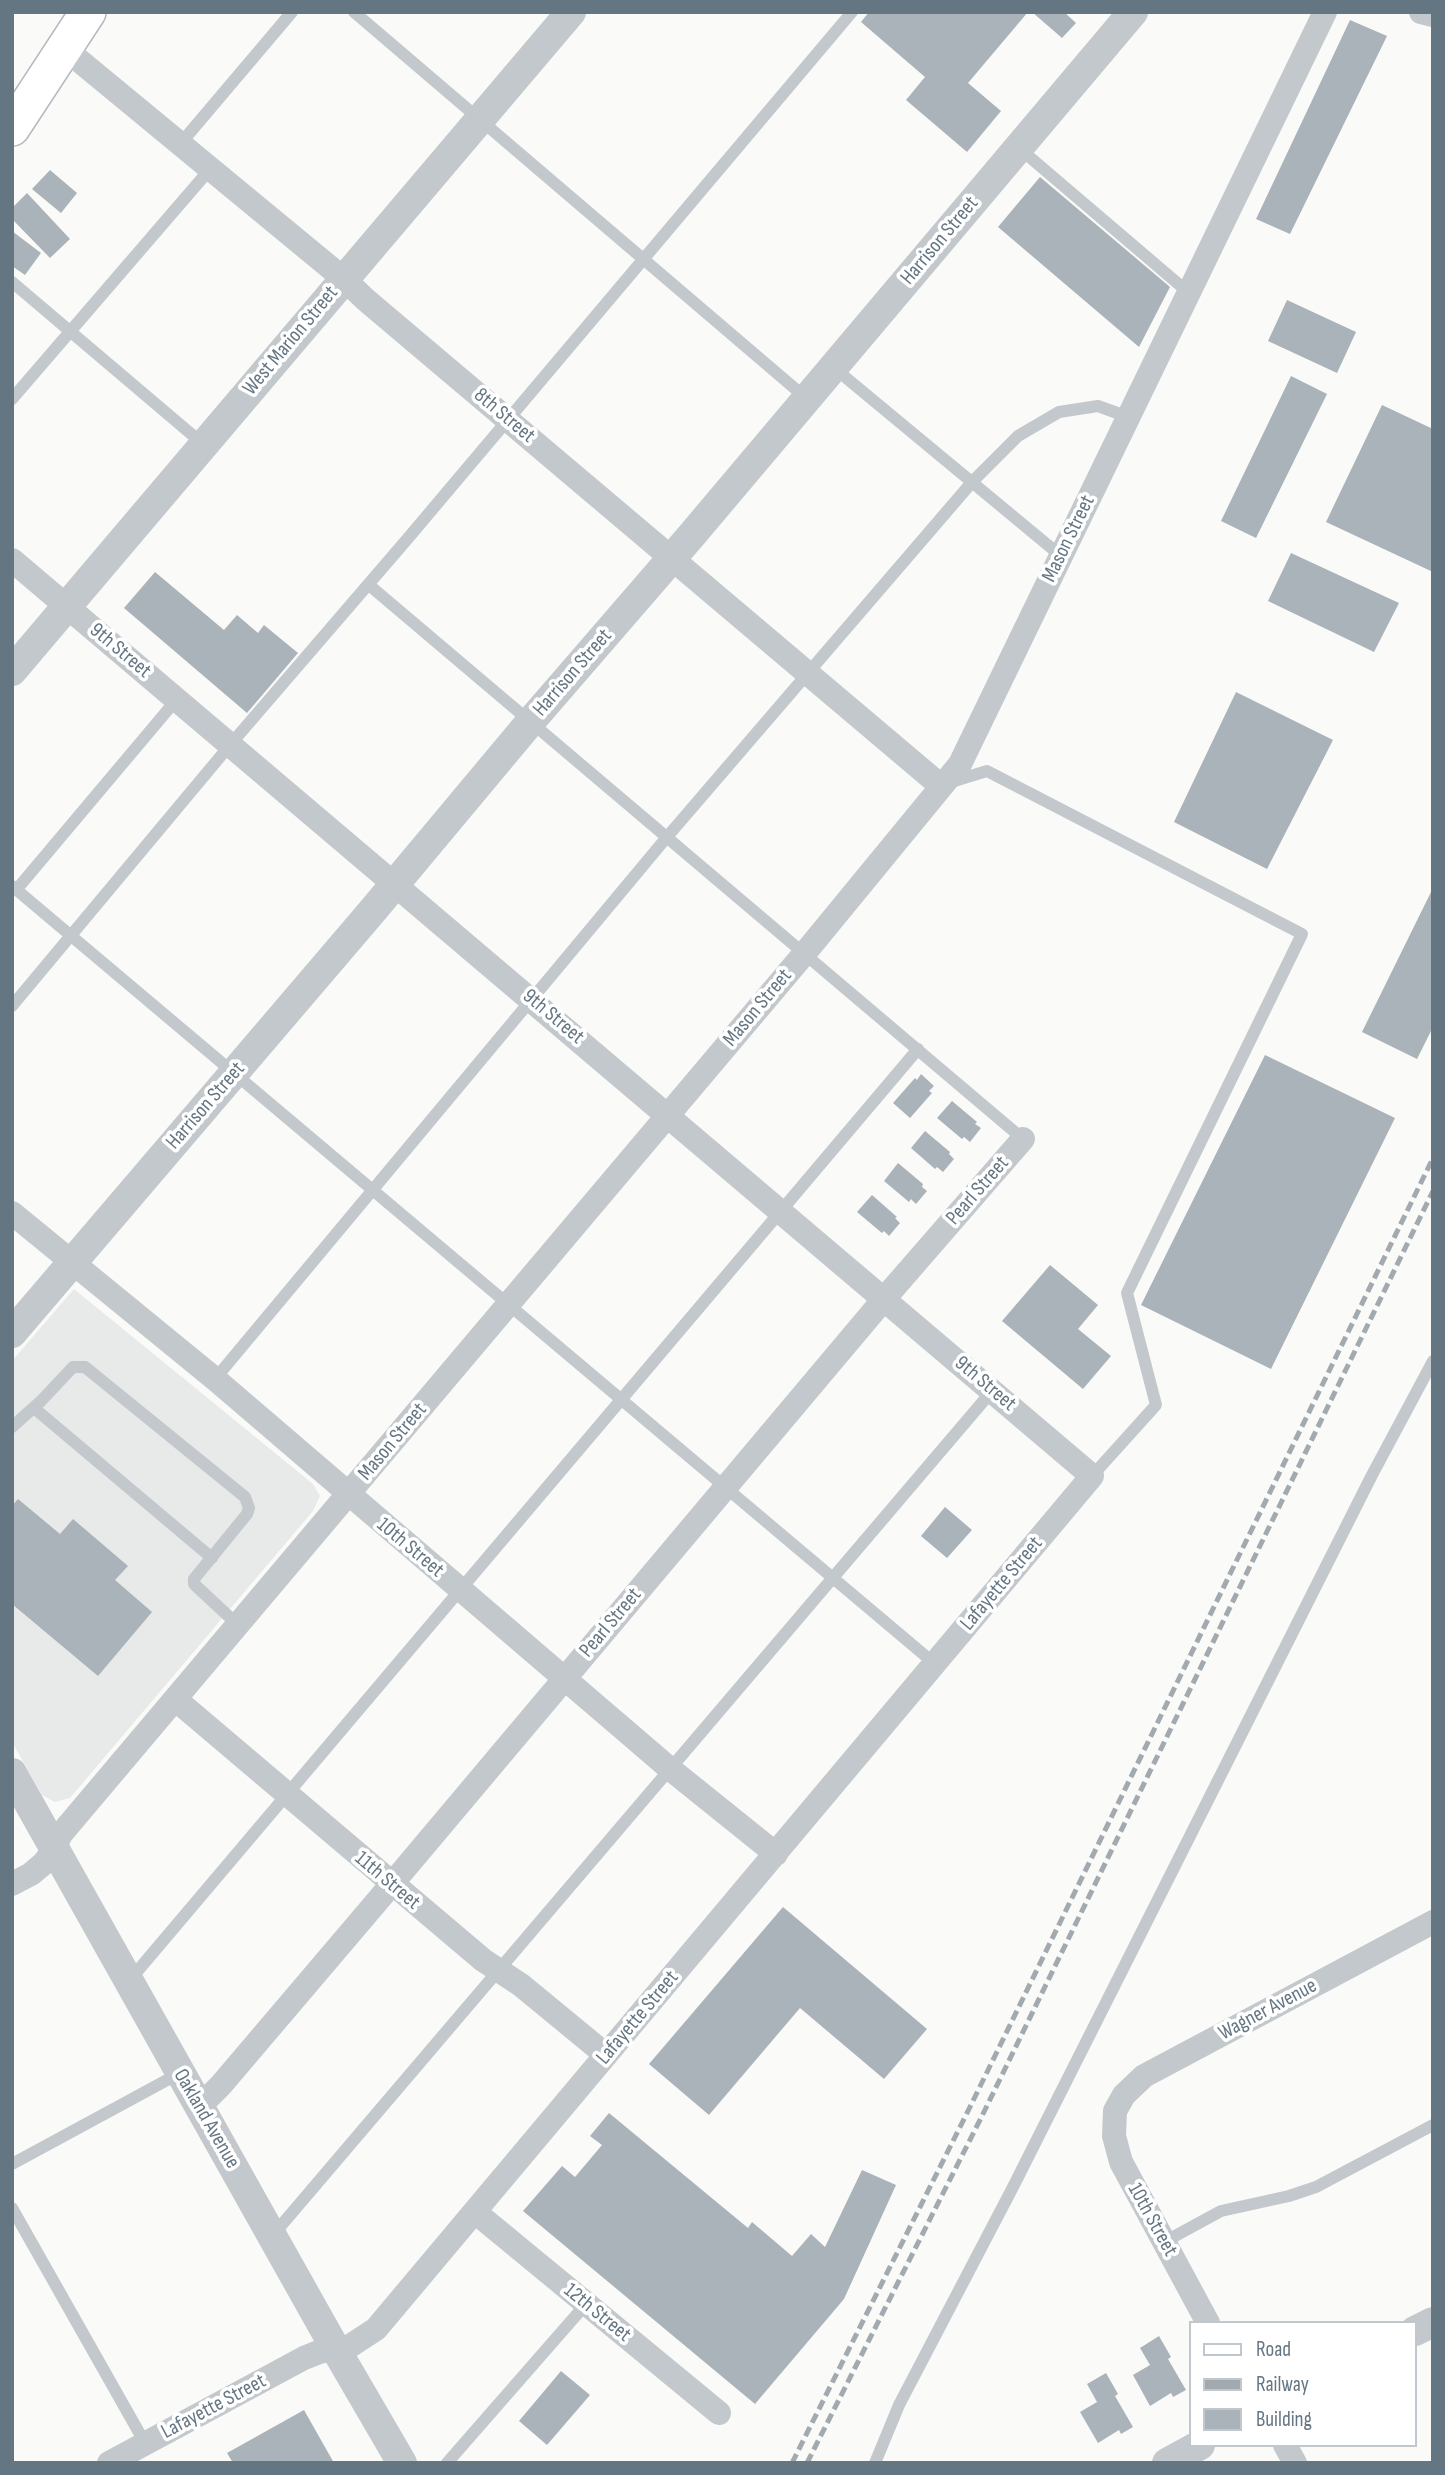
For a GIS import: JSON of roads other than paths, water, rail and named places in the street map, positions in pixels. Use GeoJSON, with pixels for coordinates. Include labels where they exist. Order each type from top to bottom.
{"type":"FeatureCollection","features":[{"type":"Feature","properties":{"kind":"main road"},"geometry":{"type":"LineString","coordinates":[[12,128],[88,12]]}},
{"type":"Feature","properties":{"kind":"street","name":"West Marion Street"},"geometry":{"type":"LineString","coordinates":[[12,671],[571,12]]}},
{"type":"Feature","properties":{"kind":"street","name":"Harrison Street"},"geometry":{"type":"LineString","coordinates":[[12,1333],[1133,12]]}},
{"type":"Feature","properties":{"kind":"street","name":"Mason Street"},"geometry":{"type":"LineString","coordinates":[[12,1884],[44,1863],[61,1834],[804,954],[960,764],[1325,12]]}},
{"type":"Feature","properties":{"kind":"street"},"geometry":{"type":"LineString","coordinates":[[1421,12],[1433,15]]}},
{"type":"Feature","properties":{"kind":"street","name":"8th Street"},"geometry":{"type":"LineString","coordinates":[[64,48],[344,279],[941,786]]}},
{"type":"Feature","properties":{"kind":"street","name":"9th Street"},"geometry":{"type":"LineString","coordinates":[[12,560],[1092,1476]]}},
{"type":"Feature","properties":{"kind":"street","name":"Pearl Street"},"geometry":{"type":"LineString","coordinates":[[200,2106],[391,1885],[884,1299],[1023,1139]]}},
{"type":"Feature","properties":{"kind":"street","name":"10th Street"},"geometry":{"type":"LineString","coordinates":[[12,1213],[215,1379],[669,1769],[776,1854]]}},
{"type":"Feature","properties":{"kind":"street","name":"Lafayette Street"},"geometry":{"type":"LineString","coordinates":[[118,2461],[145,2443],[304,2358],[318,2352],[350,2346],[376,2329],[1092,1476]]}},
{"type":"Feature","properties":{"kind":"street","name":"11th Street"},"geometry":{"type":"LineString","coordinates":[[175,1699],[483,1961],[521,1985],[606,2055]]}},
{"type":"Feature","properties":{"kind":"street","name":"Oakland Avenue"},"geometry":{"type":"LineString","coordinates":[[12,1773],[402,2463]]}},
{"type":"Feature","properties":{"kind":"street","name":"Wagner Avenue"},"geometry":{"type":"LineString","coordinates":[[1115,2111],[1124,2095],[1144,2076],[1433,1922]]}},
{"type":"Feature","properties":{"kind":"street","name":"10th Street"},"geometry":{"type":"LineString","coordinates":[[1115,2111],[1114,2136],[1121,2162],[1207,2321]]}},
{"type":"Feature","properties":{"kind":"street","name":"12th Street"},"geometry":{"type":"LineString","coordinates":[[475,2212],[719,2413]]}},
{"type":"Feature","properties":{"kind":"street"},"geometry":{"type":"LineString","coordinates":[[1417,2330],[1433,2322]]}},
{"type":"Feature","properties":{"kind":"street"},"geometry":{"type":"LineString","coordinates":[[1167,2463],[1196,2447]]}},
{"type":"Feature","properties":{"kind":"street"},"geometry":{"type":"LineString","coordinates":[[1286,2447],[1295,2463]]}},
{"type":"Feature","properties":{"kind":"lane"},"geometry":{"type":"LineString","coordinates":[[181,143],[292,12]]}},
{"type":"Feature","properties":{"kind":"lane"},"geometry":{"type":"LineString","coordinates":[[354,12],[807,398]]}},
{"type":"Feature","properties":{"kind":"lane"},"geometry":{"type":"LineString","coordinates":[[12,1006],[852,12]]}},
{"type":"Feature","properties":{"kind":"lane"},"geometry":{"type":"LineString","coordinates":[[1018,147],[1189,293]]}},
{"type":"Feature","properties":{"kind":"lane"},"geometry":{"type":"LineString","coordinates":[[12,399],[211,168]]}},
{"type":"Feature","properties":{"kind":"lane"},"geometry":{"type":"LineString","coordinates":[[12,282],[203,444]]}},
{"type":"Feature","properties":{"kind":"lane"},"geometry":{"type":"LineString","coordinates":[[833,367],[1060,556]]}},
{"type":"Feature","properties":{"kind":"lane"},"geometry":{"type":"LineString","coordinates":[[215,1379],[667,837],[972,481],[1018,436],[1059,412],[1098,406],[1128,417]]}},
{"type":"Feature","properties":{"kind":"lane"},"geometry":{"type":"LineString","coordinates":[[369,584],[1023,1139]]}},
{"type":"Feature","properties":{"kind":"lane"},"geometry":{"type":"LineString","coordinates":[[177,699],[14,887],[935,1664]]}},
{"type":"Feature","properties":{"kind":"lane"},"geometry":{"type":"LineString","coordinates":[[941,786],[988,771],[1302,934],[1127,1293],[1156,1405],[1092,1476]]}},
{"type":"Feature","properties":{"kind":"lane"},"geometry":{"type":"LineString","coordinates":[[129,1982],[918,1049]]}},
{"type":"Feature","properties":{"kind":"lane"},"geometry":{"type":"LineString","coordinates":[[875,2463],[898,2405],[1013,2187],[1372,1475],[1433,1361]]}},
{"type":"Feature","properties":{"kind":"lane"},"geometry":{"type":"LineString","coordinates":[[12,1427],[73,1367],[85,1367],[245,1497],[249,1508],[247,1514],[194,1579],[194,1584],[237,1625]]}},
{"type":"Feature","properties":{"kind":"lane"},"geometry":{"type":"LineString","coordinates":[[272,2235],[992,1391]]}},
{"type":"Feature","properties":{"kind":"lane"},"geometry":{"type":"LineString","coordinates":[[34,1408],[212,1558]]}},
{"type":"Feature","properties":{"kind":"lane"},"geometry":{"type":"LineString","coordinates":[[12,2164],[180,2073]]}},
{"type":"Feature","properties":{"kind":"lane"},"geometry":{"type":"LineString","coordinates":[[1164,2242],[1221,2211],[1289,2196],[1317,2186],[1433,2125]]}},
{"type":"Feature","properties":{"kind":"lane"},"geometry":{"type":"LineString","coordinates":[[12,2208],[145,2443]]}},
{"type":"Feature","properties":{"kind":"lane"},"geometry":{"type":"LineString","coordinates":[[447,2463],[586,2304]]}},
{"type":"Feature","properties":{"kind":"railway"},"geometry":{"type":"LineString","coordinates":[[792,2463],[970,2107],[1433,1158]]}},
{"type":"Feature","properties":{"kind":"railway"},"geometry":{"type":"LineString","coordinates":[[807,2463],[981,2118],[1433,1191]]}}]}
